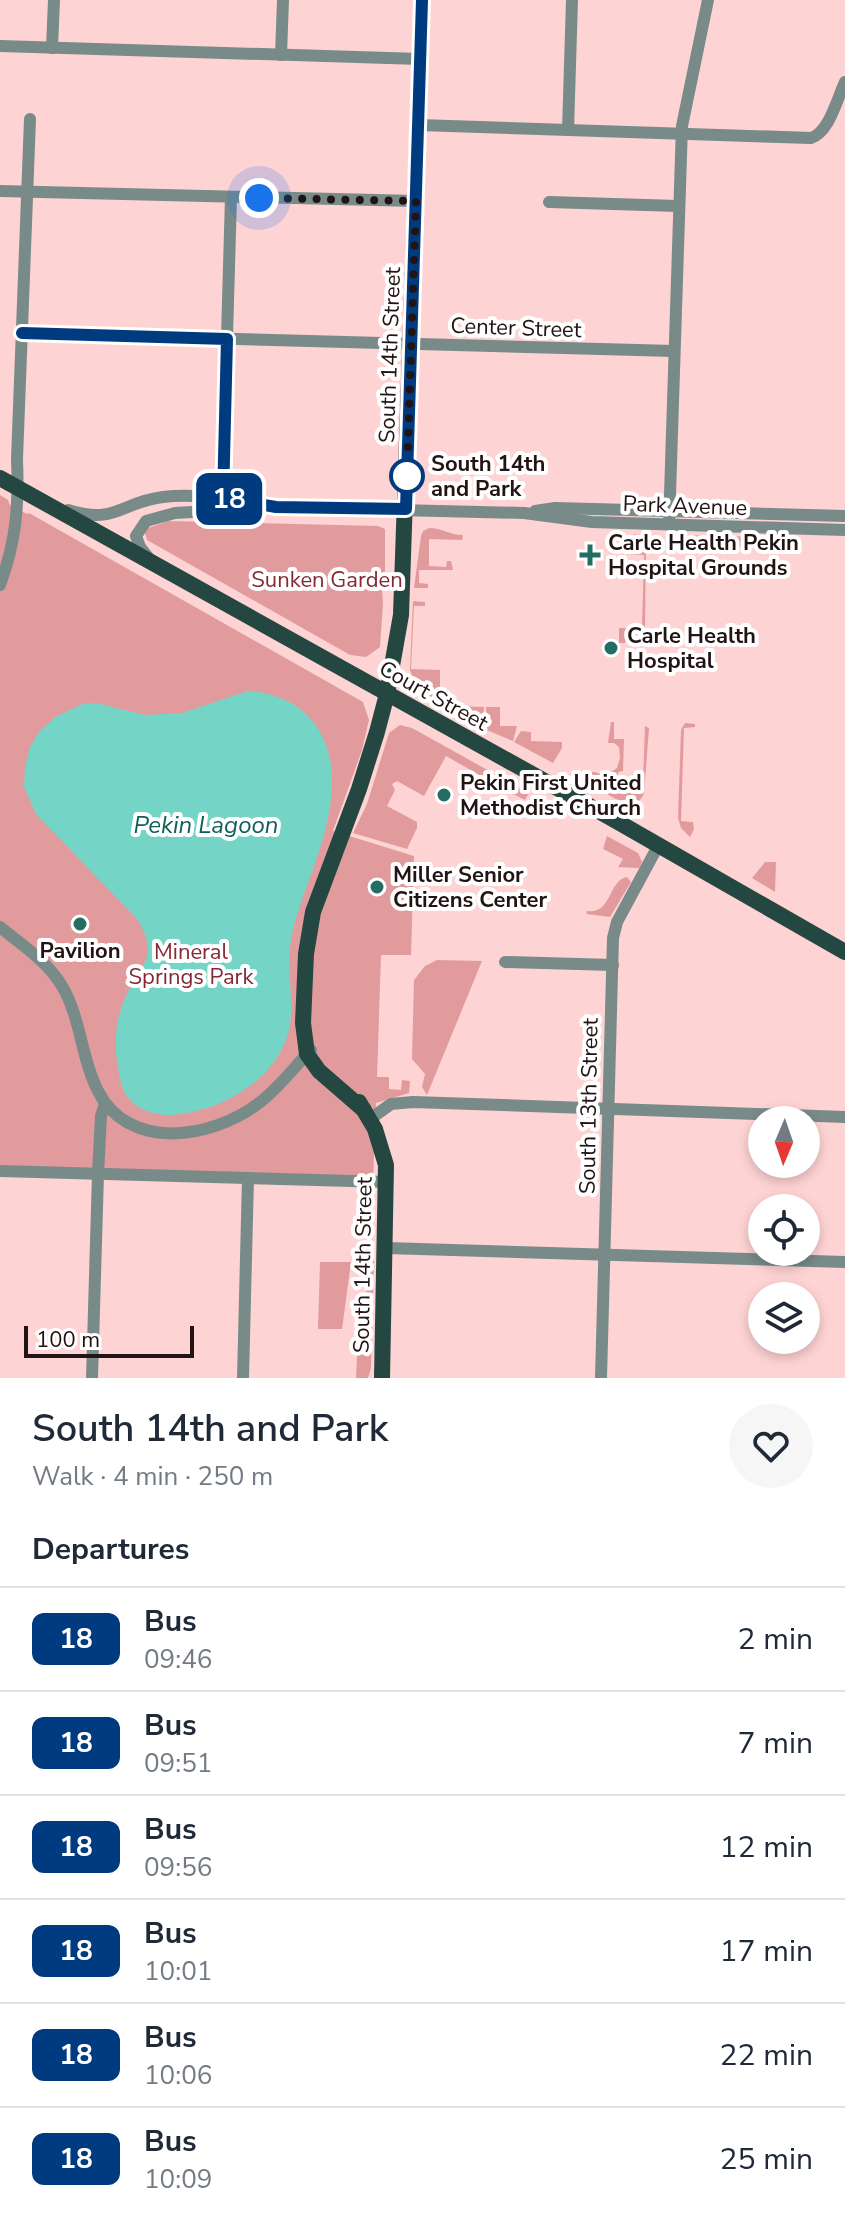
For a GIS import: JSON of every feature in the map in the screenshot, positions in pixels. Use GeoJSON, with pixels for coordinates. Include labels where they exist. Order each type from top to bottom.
{"type":"FeatureCollection","features":[{"type":"Feature","properties":{"kind":"main road","name":"South 14th Street"},"geometry":{"type":"LineString","coordinates":[[310,1051],[303,1023],[310,925],[363,780],[387,694],[401,615],[422,0]]}},
{"type":"Feature","properties":{"kind":"main road","name":"Court Street"},"geometry":{"type":"LineString","coordinates":[[0,478],[845,952]]}},
{"type":"Feature","properties":{"kind":"main road","name":"South 14th Street"},"geometry":{"type":"LineString","coordinates":[[306,986],[310,1051]]}},
{"type":"Feature","properties":{"kind":"main road"},"geometry":{"type":"LineString","coordinates":[[310,1051],[319,1071],[367,1114]]}},
{"type":"Feature","properties":{"kind":"main road","name":"South 14th Street"},"geometry":{"type":"LineString","coordinates":[[367,1114],[381,1144],[387,1182],[382,1378]]}},
{"type":"Feature","properties":{"kind":"street"},"geometry":{"type":"LineString","coordinates":[[52,48],[54,0]]}},
{"type":"Feature","properties":{"kind":"street"},"geometry":{"type":"LineString","coordinates":[[281,55],[283,0]]}},
{"type":"Feature","properties":{"kind":"street"},"geometry":{"type":"LineString","coordinates":[[568,130],[572,0]]}},
{"type":"Feature","properties":{"kind":"street"},"geometry":{"type":"LineString","coordinates":[[669,525],[682,133],[708,0]]}},
{"type":"Feature","properties":{"kind":"street"},"geometry":{"type":"LineString","coordinates":[[0,46],[420,59]]}},
{"type":"Feature","properties":{"kind":"street"},"geometry":{"type":"LineString","coordinates":[[419,125],[816,137],[823,130],[845,82]]}},
{"type":"Feature","properties":{"kind":"street"},"geometry":{"type":"LineString","coordinates":[[0,585],[15,538],[30,119]]}},
{"type":"Feature","properties":{"kind":"street"},"geometry":{"type":"LineString","coordinates":[[0,191],[416,201]]}},
{"type":"Feature","properties":{"kind":"street"},"geometry":{"type":"LineString","coordinates":[[222,505],[231,197]]}},
{"type":"Feature","properties":{"kind":"street"},"geometry":{"type":"LineString","coordinates":[[549,202],[678,206]]}},
{"type":"Feature","properties":{"kind":"street","name":"Center Street"},"geometry":{"type":"LineString","coordinates":[[22,333],[674,351]]}},
{"type":"Feature","properties":{"kind":"street","name":"Park Avenue"},"geometry":{"type":"LineString","coordinates":[[40,500],[97,516],[110,515],[155,498],[189,496],[222,505]]}},
{"type":"Feature","properties":{"kind":"street","name":"Park Avenue"},"geometry":{"type":"LineString","coordinates":[[166,571],[138,544],[137,531],[142,524],[165,514],[222,505],[524,513],[580,521],[845,530]]}},
{"type":"Feature","properties":{"kind":"street","name":"Park Avenue"},"geometry":{"type":"LineString","coordinates":[[524,513],[555,508],[845,516]]}},
{"type":"Feature","properties":{"kind":"street","name":"South 13th Street"},"geometry":{"type":"LineString","coordinates":[[601,1378],[613,938],[617,922],[658,846]]}},
{"type":"Feature","properties":{"kind":"street"},"geometry":{"type":"LineString","coordinates":[[0,927],[52,970],[71,1005],[91,1076],[105,1104],[115,1115],[137,1128],[166,1134],[187,1132],[213,1127],[238,1117],[259,1104],[310,1051]]}},
{"type":"Feature","properties":{"kind":"street"},"geometry":{"type":"LineString","coordinates":[[505,962],[613,965]]}},
{"type":"Feature","properties":{"kind":"street"},"geometry":{"type":"LineString","coordinates":[[285,1077],[303,1023]]}},
{"type":"Feature","properties":{"kind":"street"},"geometry":{"type":"LineString","coordinates":[[367,1114],[391,1104],[413,1102],[845,1117]]}},
{"type":"Feature","properties":{"kind":"street"},"geometry":{"type":"LineString","coordinates":[[92,1378],[98,1174],[101,1116],[105,1104]]}},
{"type":"Feature","properties":{"kind":"street"},"geometry":{"type":"LineString","coordinates":[[0,1171],[387,1182]]}},
{"type":"Feature","properties":{"kind":"street"},"geometry":{"type":"LineString","coordinates":[[243,1378],[248,1178]]}},
{"type":"Feature","properties":{"kind":"street"},"geometry":{"type":"LineString","coordinates":[[386,1248],[845,1262]]}},
{"type":"Feature","properties":{"kind":"green space","name":"Mineral Springs Park"},"geometry":{"type":"Polygon","coordinates":[[[0,495],[10,505],[363,702],[369,720],[362,750],[333,831],[414,856],[411,955],[381,955],[377,1077],[389,1077],[389,1089],[401,1090],[402,1080],[410,1081],[409,1093],[376,1103],[373,1182],[0,1171],[0,495]]]}},
{"type":"Feature","properties":{"kind":"green space","name":"Sunken Garden"},"geometry":{"type":"Polygon","coordinates":[[[168,521],[378,526],[385,529],[380,647],[366,657],[350,655],[147,540],[145,533],[148,528],[168,521]]]}},
{"type":"Feature","properties":{"kind":"green space"},"geometry":{"type":"Polygon","coordinates":[[[429,528],[463,535],[462,540],[429,539],[429,566],[446,567],[447,561],[451,561],[453,570],[419,570],[419,583],[428,584],[428,588],[414,588],[421,536],[429,528]]]}},
{"type":"Feature","properties":{"kind":"green space"},"geometry":{"type":"Polygon","coordinates":[[[634,534],[646,537],[645,628],[631,634],[625,643],[619,643],[619,628],[642,628],[644,555],[615,549],[636,548],[634,534]]]}},
{"type":"Feature","properties":{"kind":"green space"},"geometry":{"type":"Polygon","coordinates":[[[679,535],[765,537],[765,547],[684,545],[679,542],[679,535]]]}},
{"type":"Feature","properties":{"kind":"green space"},"geometry":{"type":"Polygon","coordinates":[[[413,601],[425,602],[425,606],[414,606],[411,669],[440,670],[440,689],[448,690],[448,706],[484,707],[480,727],[415,687],[410,669],[413,601]]]}},
{"type":"Feature","properties":{"kind":"green space"},"geometry":{"type":"Polygon","coordinates":[[[486,707],[500,707],[500,726],[517,726],[513,741],[482,728],[486,721],[486,707]]]}},
{"type":"Feature","properties":{"kind":"green space"},"geometry":{"type":"Polygon","coordinates":[[[611,722],[614,722],[614,739],[624,739],[623,771],[618,772],[618,780],[623,781],[624,791],[632,791],[633,781],[643,781],[645,726],[649,728],[644,794],[636,806],[628,806],[583,780],[584,774],[589,771],[607,775],[617,768],[619,747],[608,743],[611,722]]]}},
{"type":"Feature","properties":{"kind":"green space"},"geometry":{"type":"Polygon","coordinates":[[[685,723],[695,724],[695,727],[684,728],[681,821],[693,822],[690,837],[681,828],[678,818],[681,730],[685,723]]]}},
{"type":"Feature","properties":{"kind":"green space"},"geometry":{"type":"Polygon","coordinates":[[[400,725],[412,728],[529,793],[525,800],[511,793],[507,785],[483,777],[446,756],[424,796],[397,781],[392,784],[395,790],[387,806],[417,822],[407,849],[353,833],[367,804],[389,733],[400,725]]]}},
{"type":"Feature","properties":{"kind":"green space"},"geometry":{"type":"Polygon","coordinates":[[[521,731],[531,732],[531,741],[562,742],[553,763],[514,742],[521,731]]]}},
{"type":"Feature","properties":{"kind":"green space"},"geometry":{"type":"Polygon","coordinates":[[[607,836],[638,853],[642,862],[639,868],[618,867],[623,859],[603,849],[607,836]]]}},
{"type":"Feature","properties":{"kind":"green space"},"geometry":{"type":"Polygon","coordinates":[[[765,862],[776,862],[775,892],[752,878],[765,862]]]}},
{"type":"Feature","properties":{"kind":"green space"},"geometry":{"type":"Polygon","coordinates":[[[627,877],[631,882],[610,917],[587,914],[586,911],[601,908],[616,885],[627,877]]]}},
{"type":"Feature","properties":{"kind":"green space"},"geometry":{"type":"Polygon","coordinates":[[[437,960],[482,961],[427,1095],[422,1087],[425,1074],[412,1059],[414,980],[425,966],[437,960]]]}},
{"type":"Feature","properties":{"kind":"green space"},"geometry":{"type":"Polygon","coordinates":[[[374,1253],[371,1368],[368,1378],[356,1378],[357,1355],[365,1354],[367,1262],[370,1254],[374,1253]]]}},
{"type":"Feature","properties":{"kind":"green space"},"geometry":{"type":"Polygon","coordinates":[[[320,1262],[351,1262],[342,1329],[318,1329],[320,1262]]]}},
{"type":"Feature","properties":{"kind":"water","name":"Pekin Lagoon"},"geometry":{"type":"Polygon","coordinates":[[[248,691],[290,702],[305,713],[326,744],[331,763],[327,822],[290,945],[290,1024],[278,1056],[240,1093],[192,1112],[175,1115],[151,1113],[136,1106],[125,1092],[116,1050],[121,1009],[145,963],[147,944],[144,933],[137,919],[36,814],[24,787],[25,767],[30,747],[39,732],[55,717],[83,704],[96,703],[145,715],[182,713],[248,691]]]}},
{"type":"Feature","properties":{"kind":"bus line","name":"18"},"geometry":{"type":"LineString","coordinates":[[22,333],[227,339],[223,498],[276,507],[406,509],[422,0]]}},
{"type":"Feature","properties":{"kind":"place","name":"South 14th and Park"},"geometry":{"type":"Point","coordinates":[407,476]}},
{"type":"Feature","properties":{"kind":"place","name":"Carle Health Pekin Hospital Grounds"},"geometry":{"type":"Point","coordinates":[590,555]}},
{"type":"Feature","properties":{"kind":"place","name":"Carle Health Hospital"},"geometry":{"type":"Point","coordinates":[611,648]}},
{"type":"Feature","properties":{"kind":"place","name":"Pekin First United Methodist Church"},"geometry":{"type":"Point","coordinates":[444,795]}},
{"type":"Feature","properties":{"kind":"place","name":"Miller Senior Citizens Center"},"geometry":{"type":"Point","coordinates":[377,887]}},
{"type":"Feature","properties":{"kind":"place","name":"Pavilion"},"geometry":{"type":"Point","coordinates":[80,924]}},
{"type":"Feature","properties":{"kind":"route"},"geometry":{"type":"LineString","coordinates":[[259,198],[416,201],[407,476]]}}]}
